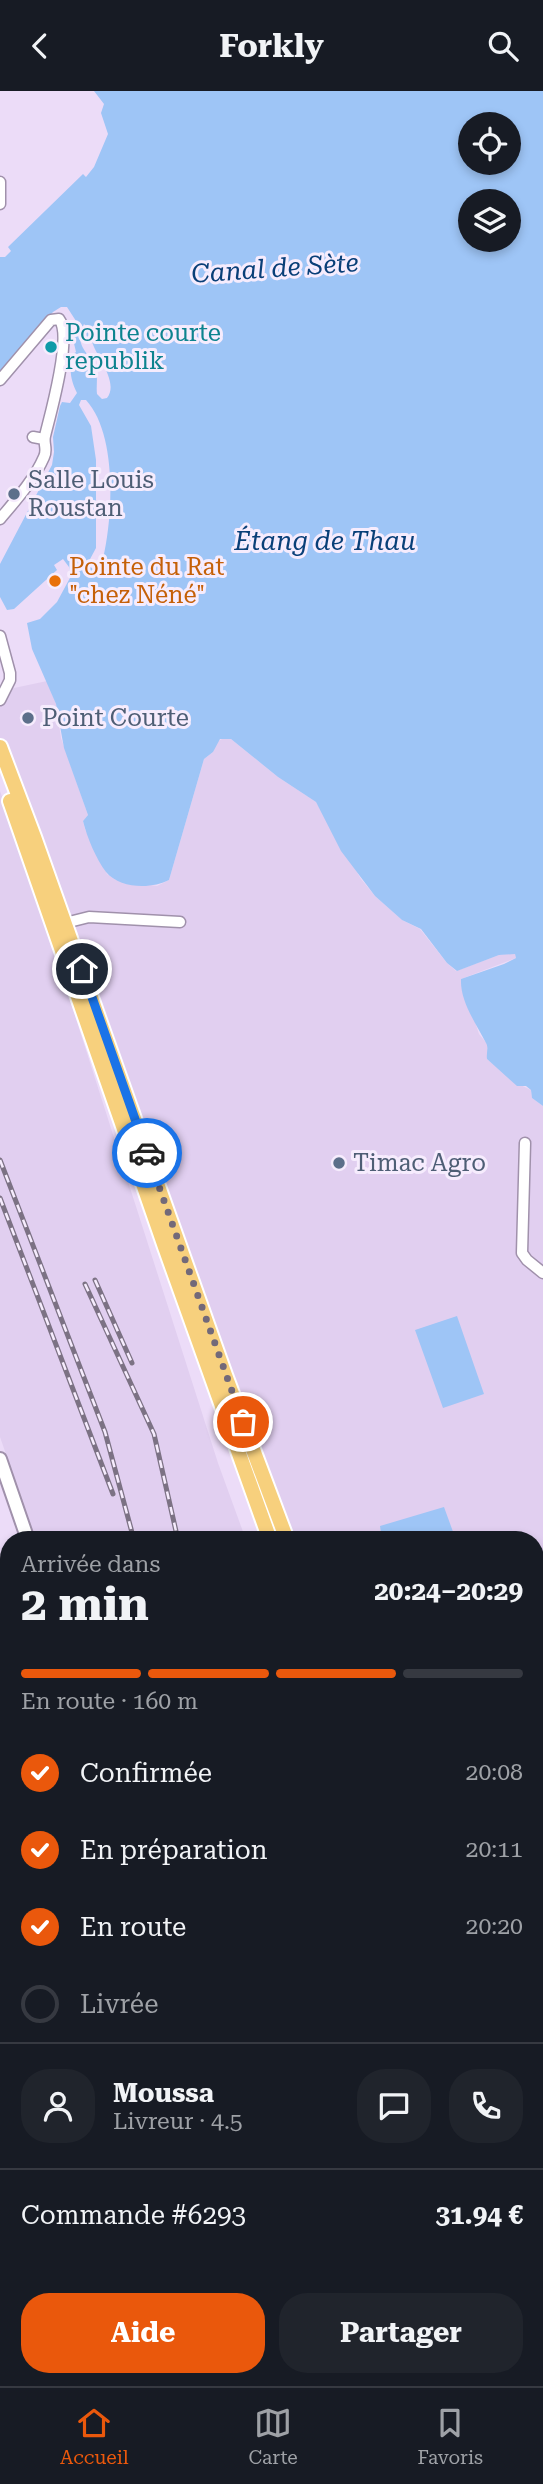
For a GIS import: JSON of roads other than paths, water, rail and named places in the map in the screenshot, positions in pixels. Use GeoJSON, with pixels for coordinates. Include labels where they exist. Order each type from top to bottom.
{"type":"FeatureCollection","features":[{"type":"Feature","properties":{"kind":"main road"},"geometry":{"type":"LineString","coordinates":[[0,747],[169,1260],[267,1531]]}},
{"type":"Feature","properties":{"kind":"main road"},"geometry":{"type":"LineString","coordinates":[[0,773],[284,1531]]}},
{"type":"Feature","properties":{"kind":"street"},"geometry":{"type":"LineString","coordinates":[[0,204],[1,186]]}},
{"type":"Feature","properties":{"kind":"street"},"geometry":{"type":"LineString","coordinates":[[0,380],[51,320],[59,320],[64,328],[56,394],[44,439],[47,448],[44,458],[16,502],[0,519]]}},
{"type":"Feature","properties":{"kind":"street"},"geometry":{"type":"LineString","coordinates":[[33,437],[44,439]]}},
{"type":"Feature","properties":{"kind":"street"},"geometry":{"type":"LineString","coordinates":[[0,636],[10,673],[10,680],[1,696]]}},
{"type":"Feature","properties":{"kind":"street"},"geometry":{"type":"LineString","coordinates":[[59,925],[89,917],[180,922]]}},
{"type":"Feature","properties":{"kind":"street"},"geometry":{"type":"LineString","coordinates":[[525,1143],[522,1253],[543,1273]]}},
{"type":"Feature","properties":{"kind":"street"},"geometry":{"type":"LineString","coordinates":[[0,1459],[25,1531]]}},
{"type":"Feature","properties":{"kind":"water","name":"Étang de Thau"},"geometry":{"type":"Polygon","coordinates":[[[94,91],[543,91],[543,1106],[532,1098],[531,1090],[526,1086],[517,1086],[487,1059],[487,1045],[469,1012],[461,988],[461,979],[504,964],[516,958],[515,954],[499,955],[457,971],[447,963],[421,929],[402,920],[375,896],[341,851],[316,802],[278,777],[231,739],[220,739],[213,752],[204,759],[169,880],[145,886],[119,882],[106,872],[92,848],[83,821],[88,815],[64,748],[56,704],[32,649],[27,623],[40,619],[57,602],[71,576],[69,567],[63,559],[54,565],[57,570],[14,609],[7,610],[0,597],[0,564],[52,465],[53,437],[60,406],[62,402],[70,403],[77,393],[71,369],[73,354],[76,352],[73,339],[76,321],[67,307],[53,312],[0,373],[0,257],[5,257],[11,251],[8,247],[83,174],[86,177],[94,167],[108,134],[101,113],[104,104],[94,91]],[[84,324],[81,343],[96,371],[97,394],[102,399],[107,398],[110,391],[108,376],[91,338],[83,337],[89,329],[84,324]],[[81,400],[79,405],[91,426],[96,460],[96,548],[89,561],[89,566],[93,569],[102,563],[106,545],[110,478],[104,434],[86,400],[81,400]]]}},
{"type":"Feature","properties":{"kind":"water"},"geometry":{"type":"Polygon","coordinates":[[[457,1316],[484,1394],[443,1408],[415,1330],[457,1316]]]}},
{"type":"Feature","properties":{"kind":"water"},"geometry":{"type":"Polygon","coordinates":[[[444,1507],[453,1531],[381,1531],[380,1526],[444,1507]]]}},
{"type":"Feature","properties":{"kind":"railway"},"geometry":{"type":"LineString","coordinates":[[0,1160],[105,1432],[132,1531]]}},
{"type":"Feature","properties":{"kind":"railway"},"geometry":{"type":"LineString","coordinates":[[0,1198],[113,1494]]}},
{"type":"Feature","properties":{"kind":"railway"},"geometry":{"type":"LineString","coordinates":[[95,1280],[132,1363]]}},
{"type":"Feature","properties":{"kind":"railway"},"geometry":{"type":"LineString","coordinates":[[85,1284],[154,1434],[176,1531]]}},
{"type":"Feature","properties":{"kind":"place","name":"Pointe courte republik"},"geometry":{"type":"Point","coordinates":[51,347]}},
{"type":"Feature","properties":{"kind":"place","name":"Salle Louis Roustan"},"geometry":{"type":"Point","coordinates":[14,494]}},
{"type":"Feature","properties":{"kind":"place","name":"Pointe du Rat \"chez Néné\""},"geometry":{"type":"Point","coordinates":[55,581]}},
{"type":"Feature","properties":{"kind":"place","name":"Point Courte"},"geometry":{"type":"Point","coordinates":[28,718]}},
{"type":"Feature","properties":{"kind":"place","name":"Timac Agro"},"geometry":{"type":"Point","coordinates":[339,1163]}},
{"type":"Feature","properties":{"kind":"water label","name":"Canal de Sète"},"geometry":{"type":"Point","coordinates":[275,268]}}]}
